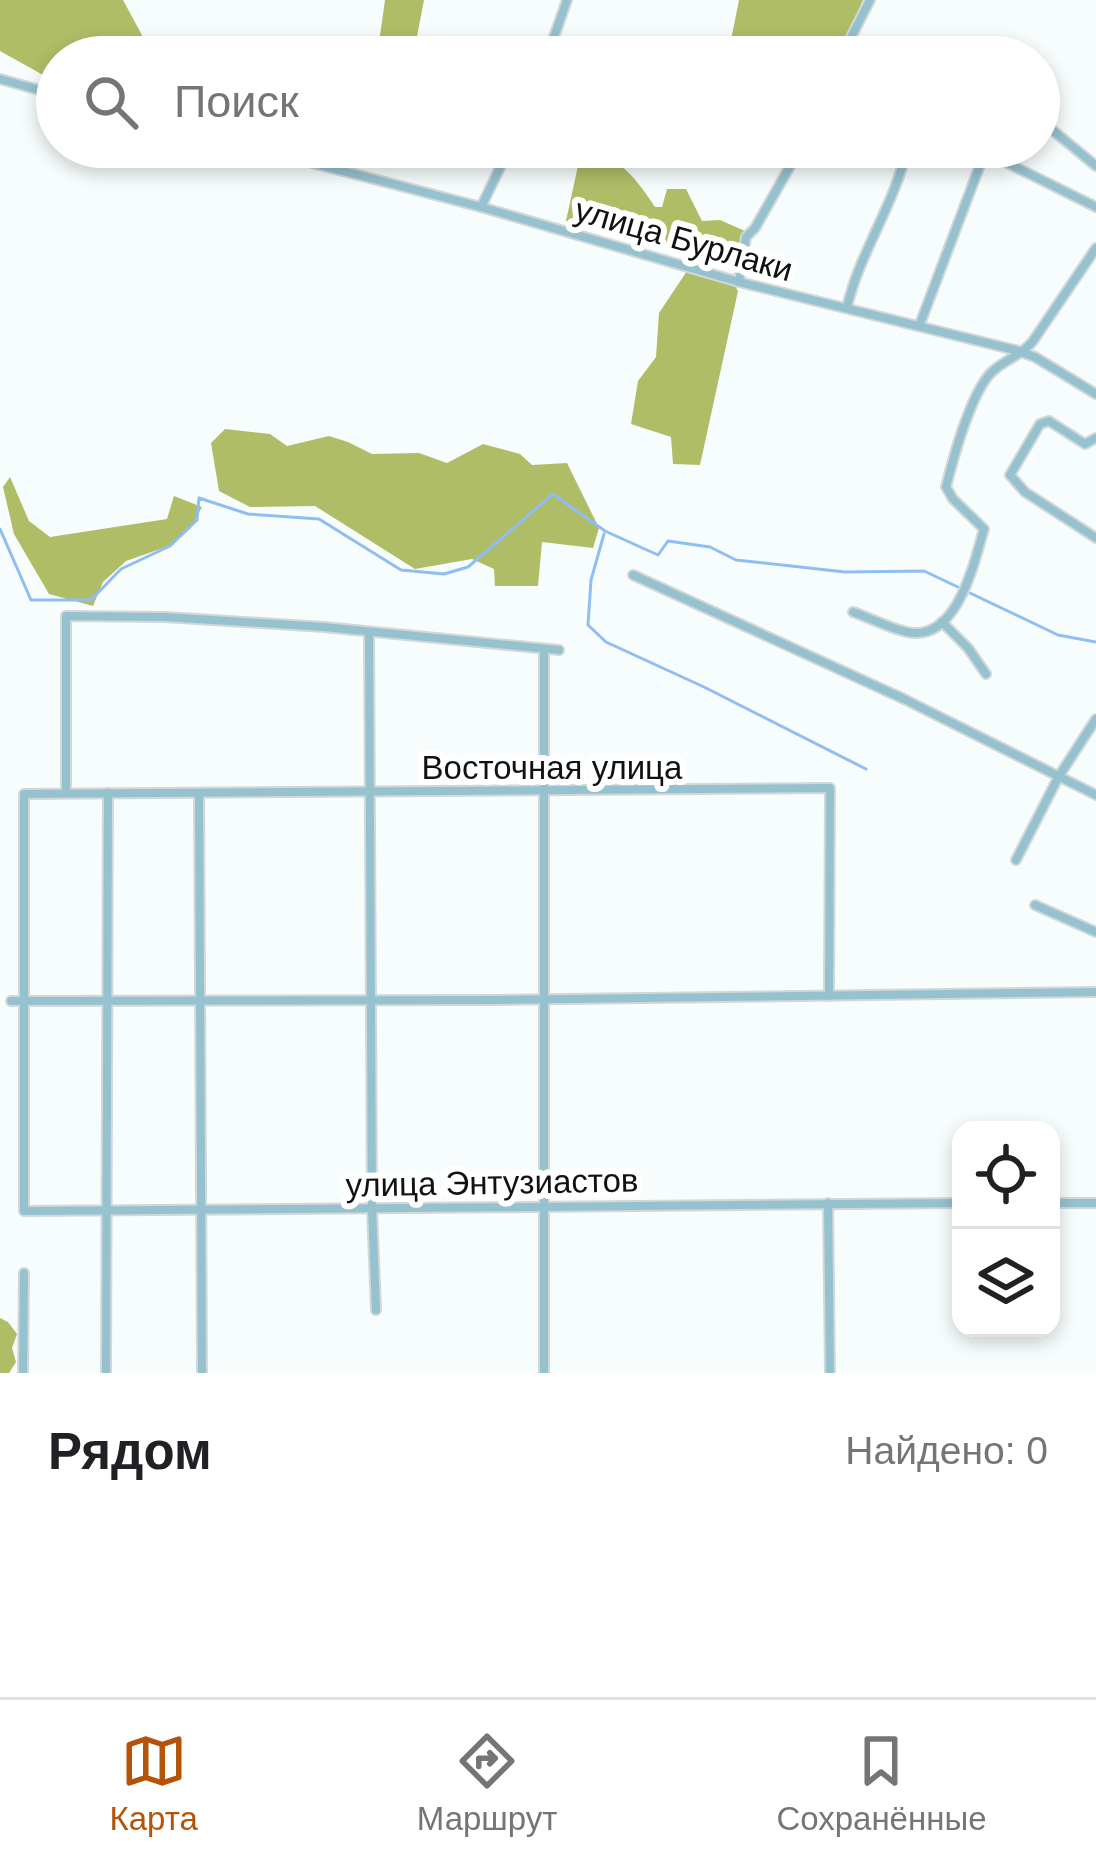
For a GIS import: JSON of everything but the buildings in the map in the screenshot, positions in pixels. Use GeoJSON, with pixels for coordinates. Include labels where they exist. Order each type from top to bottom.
{"type":"FeatureCollection","features":[{"type":"Feature","properties":{"kind":"street"},"geometry":{"type":"LineString","coordinates":[[555,36],[567,0]]}},
{"type":"Feature","properties":{"kind":"street"},"geometry":{"type":"LineString","coordinates":[[852,36],[870,0]]}},
{"type":"Feature","properties":{"kind":"street"},"geometry":{"type":"LineString","coordinates":[[0,79],[36,88]]}},
{"type":"Feature","properties":{"kind":"street"},"geometry":{"type":"LineString","coordinates":[[1060,136],[1096,166]]}},
{"type":"Feature","properties":{"kind":"street","name":"улица Бурлаки"},"geometry":{"type":"LineString","coordinates":[[333,168],[739,282],[1024,353],[1096,394]]}},
{"type":"Feature","properties":{"kind":"street"},"geometry":{"type":"LineString","coordinates":[[481,206],[500,168]]}},
{"type":"Feature","properties":{"kind":"street"},"geometry":{"type":"LineString","coordinates":[[739,282],[746,238],[789,168]]}},
{"type":"Feature","properties":{"kind":"street"},"geometry":{"type":"LineString","coordinates":[[847,307],[902,168]]}},
{"type":"Feature","properties":{"kind":"street"},"geometry":{"type":"LineString","coordinates":[[920,324],[980,168]]}},
{"type":"Feature","properties":{"kind":"street"},"geometry":{"type":"LineString","coordinates":[[1018,168],[1096,207]]}},
{"type":"Feature","properties":{"kind":"street"},"geometry":{"type":"LineString","coordinates":[[854,612],[909,633],[928,631],[942,622],[967,588],[984,529],[952,499],[946,487],[977,394],[992,371],[1024,353],[1096,248]]}},
{"type":"Feature","properties":{"kind":"street"},"geometry":{"type":"LineString","coordinates":[[1096,438],[1085,444],[1049,421],[1040,424],[1010,476],[1024,492],[1096,538]]}},
{"type":"Feature","properties":{"kind":"street"},"geometry":{"type":"LineString","coordinates":[[633,575],[756,629],[1096,795]]}},
{"type":"Feature","properties":{"kind":"street"},"geometry":{"type":"LineString","coordinates":[[24,1001],[24,794],[66,793],[66,616],[324,627],[559,650]]}},
{"type":"Feature","properties":{"kind":"street"},"geometry":{"type":"LineString","coordinates":[[942,622],[986,674]]}},
{"type":"Feature","properties":{"kind":"street"},"geometry":{"type":"LineString","coordinates":[[369,634],[376,1310]]}},
{"type":"Feature","properties":{"kind":"street"},"geometry":{"type":"LineString","coordinates":[[544,649],[544,1373]]}},
{"type":"Feature","properties":{"kind":"street"},"geometry":{"type":"LineString","coordinates":[[1016,860],[1059,776],[1096,719]]}},
{"type":"Feature","properties":{"kind":"street","name":"Восточная улица"},"geometry":{"type":"LineString","coordinates":[[66,793],[830,788],[830,996]]}},
{"type":"Feature","properties":{"kind":"street"},"geometry":{"type":"LineString","coordinates":[[106,1373],[108,793]]}},
{"type":"Feature","properties":{"kind":"street"},"geometry":{"type":"LineString","coordinates":[[199,793],[202,1373]]}},
{"type":"Feature","properties":{"kind":"street"},"geometry":{"type":"LineString","coordinates":[[1035,905],[1096,932]]}},
{"type":"Feature","properties":{"kind":"street"},"geometry":{"type":"LineString","coordinates":[[11,1001],[1096,992]]}},
{"type":"Feature","properties":{"kind":"street","name":"улица Энтузиастов"},"geometry":{"type":"LineString","coordinates":[[24,1001],[24,1211],[952,1203]]}},
{"type":"Feature","properties":{"kind":"street"},"geometry":{"type":"LineString","coordinates":[[828,1203],[830,1373]]}},
{"type":"Feature","properties":{"kind":"street"},"geometry":{"type":"LineString","coordinates":[[1060,1203],[1096,1203]]}},
{"type":"Feature","properties":{"kind":"street"},"geometry":{"type":"LineString","coordinates":[[23,1373],[24,1273]]}},
{"type":"Feature","properties":{"kind":"green space"},"geometry":{"type":"Polygon","coordinates":[[[0,0],[123,0],[142,36],[36,36],[36,71],[0,51],[0,0]]]}},
{"type":"Feature","properties":{"kind":"green space"},"geometry":{"type":"Polygon","coordinates":[[[385,0],[424,0],[417,36],[380,36],[385,0]]]}},
{"type":"Feature","properties":{"kind":"green space"},"geometry":{"type":"Polygon","coordinates":[[[739,0],[863,0],[847,36],[732,36],[739,0]]]}},
{"type":"Feature","properties":{"kind":"green space"},"geometry":{"type":"Polygon","coordinates":[[[577,168],[623,168],[655,207],[662,207],[667,189],[686,189],[702,221],[720,220],[745,231],[732,262],[566,221],[577,168]]]}},
{"type":"Feature","properties":{"kind":"green space"},"geometry":{"type":"Polygon","coordinates":[[[687,271],[733,283],[738,291],[700,465],[673,464],[671,437],[631,424],[638,381],[656,357],[659,313],[687,271]]]}},
{"type":"Feature","properties":{"kind":"green space"},"geometry":{"type":"Polygon","coordinates":[[[225,429],[270,434],[287,446],[329,436],[372,454],[419,453],[447,463],[483,444],[520,454],[532,465],[567,463],[599,528],[593,548],[542,542],[538,586],[495,586],[494,569],[472,559],[415,569],[315,506],[250,507],[219,491],[211,443],[225,429]]]}},
{"type":"Feature","properties":{"kind":"green space"},"geometry":{"type":"Polygon","coordinates":[[[10,477],[29,521],[50,537],[167,519],[174,496],[202,507],[190,529],[169,546],[126,561],[103,582],[93,606],[49,594],[14,534],[3,487],[10,477]]]}},
{"type":"Feature","properties":{"kind":"green space"},"geometry":{"type":"Polygon","coordinates":[[[0,1318],[17,1334],[12,1348],[16,1362],[9,1373],[0,1373],[0,1318]]]}},
{"type":"Feature","properties":{"kind":"waterway"},"geometry":{"type":"LineString","coordinates":[[0,529],[31,600],[91,600],[121,569],[170,546],[197,520],[199,498],[248,514],[319,519],[401,570],[444,574],[468,567],[553,494],[605,531],[658,555],[668,541],[710,547],[736,560],[845,572],[924,571],[960,588]]}},
{"type":"Feature","properties":{"kind":"waterway"},"geometry":{"type":"LineString","coordinates":[[604,534],[591,580],[588,625],[606,642],[866,769]]}},
{"type":"Feature","properties":{"kind":"waterway"},"geometry":{"type":"LineString","coordinates":[[970,593],[1058,635],[1096,642]]}}]}
